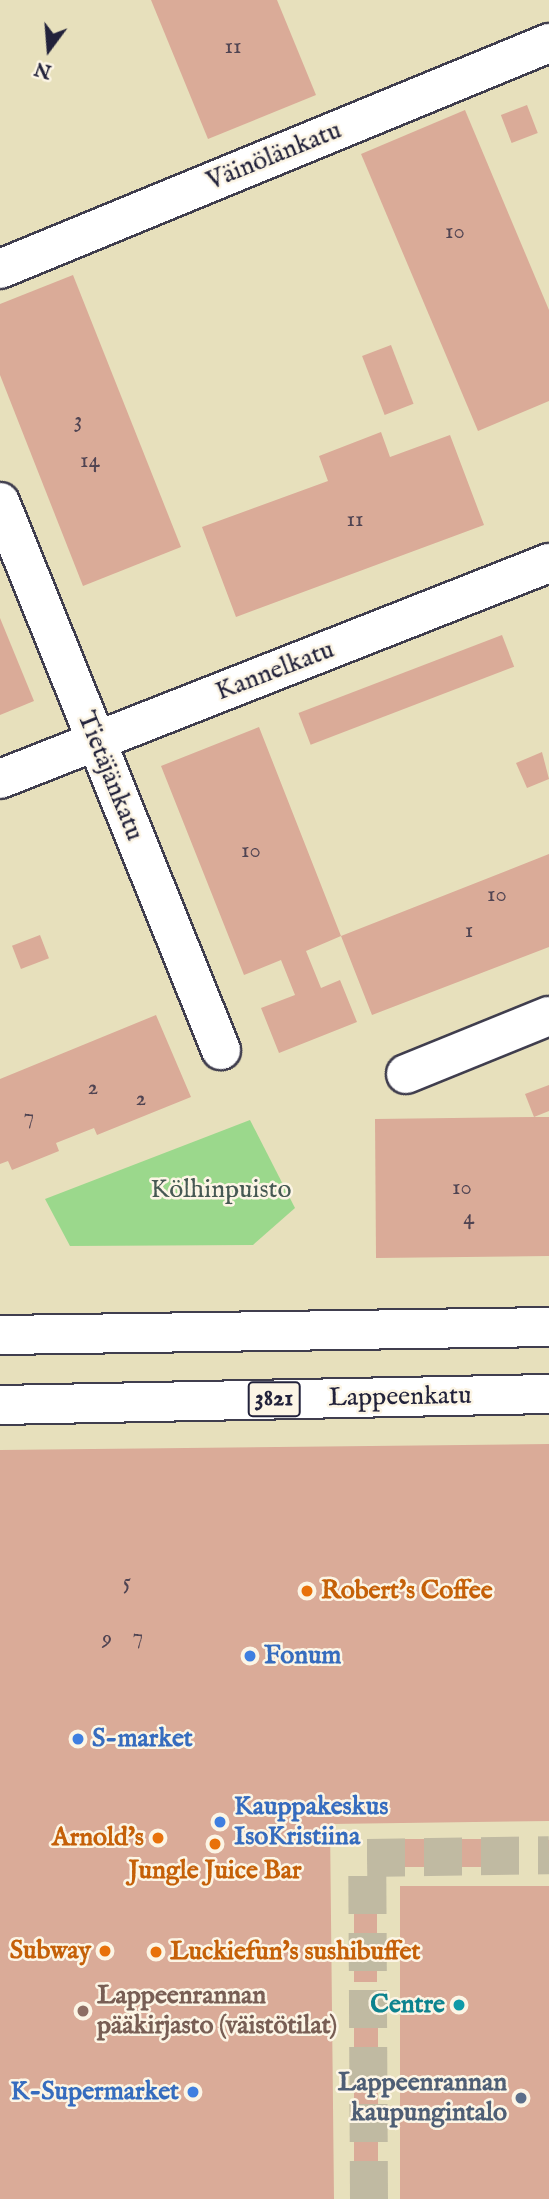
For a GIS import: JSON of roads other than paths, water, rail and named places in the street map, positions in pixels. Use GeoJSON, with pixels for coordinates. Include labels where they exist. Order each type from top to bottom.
{"type":"FeatureCollection","features":[{"type":"Feature","properties":{"kind":"street","name":"Väinölänkatu"},"geometry":{"type":"LineString","coordinates":[[0,269],[549,43]]}},
{"type":"Feature","properties":{"kind":"street","name":"Tietäjänkatu"},"geometry":{"type":"LineString","coordinates":[[0,502],[220,1050]]}},
{"type":"Feature","properties":{"kind":"street","name":"Kannelkatu"},"geometry":{"type":"LineString","coordinates":[[0,779],[549,563]]}},
{"type":"Feature","properties":{"kind":"street"},"geometry":{"type":"LineString","coordinates":[[406,1074],[549,1016]]}},
{"type":"Feature","properties":{"kind":"street"},"geometry":{"type":"LineString","coordinates":[[0,1335],[549,1328]]}},
{"type":"Feature","properties":{"kind":"street","name":"Lappeenkatu"},"geometry":{"type":"LineString","coordinates":[[0,1405],[549,1394]]}},
{"type":"Feature","properties":{"kind":"tunnel"},"geometry":{"type":"LineString","coordinates":[[369,2199],[367,1858],[549,1855]]}},
{"type":"Feature","properties":{"kind":"place","name":"Robert's Coffee"},"geometry":{"type":"Point","coordinates":[307,1591]}},
{"type":"Feature","properties":{"kind":"place","name":"Fonum"},"geometry":{"type":"Point","coordinates":[250,1656]}},
{"type":"Feature","properties":{"kind":"place","name":"S-market"},"geometry":{"type":"Point","coordinates":[78,1739]}},
{"type":"Feature","properties":{"kind":"place","name":"Kauppakeskus IsoKristiina"},"geometry":{"type":"Point","coordinates":[220,1822]}},
{"type":"Feature","properties":{"kind":"place","name":"Arnold's"},"geometry":{"type":"Point","coordinates":[158,1838]}},
{"type":"Feature","properties":{"kind":"place","name":"Jungle Juice Bar"},"geometry":{"type":"Point","coordinates":[215,1844]}},
{"type":"Feature","properties":{"kind":"place","name":"Subway"},"geometry":{"type":"Point","coordinates":[105,1951]}},
{"type":"Feature","properties":{"kind":"place","name":"Luckiefun's sushibuffet"},"geometry":{"type":"Point","coordinates":[156,1952]}},
{"type":"Feature","properties":{"kind":"place","name":"Centre"},"geometry":{"type":"Point","coordinates":[459,2005]}},
{"type":"Feature","properties":{"kind":"place","name":"Lappeenrannan pääkirjasto (väistötilat)"},"geometry":{"type":"Point","coordinates":[83,2011]}},
{"type":"Feature","properties":{"kind":"place","name":"K-Supermarket"},"geometry":{"type":"Point","coordinates":[193,2092]}},
{"type":"Feature","properties":{"kind":"place","name":"Lappeenrannan kaupungintalo"},"geometry":{"type":"Point","coordinates":[521,2098]}},
{"type":"Feature","properties":{"kind":"park label","name":"Kölhinpuisto"},"geometry":{"type":"Point","coordinates":[221,1190]}}]}
